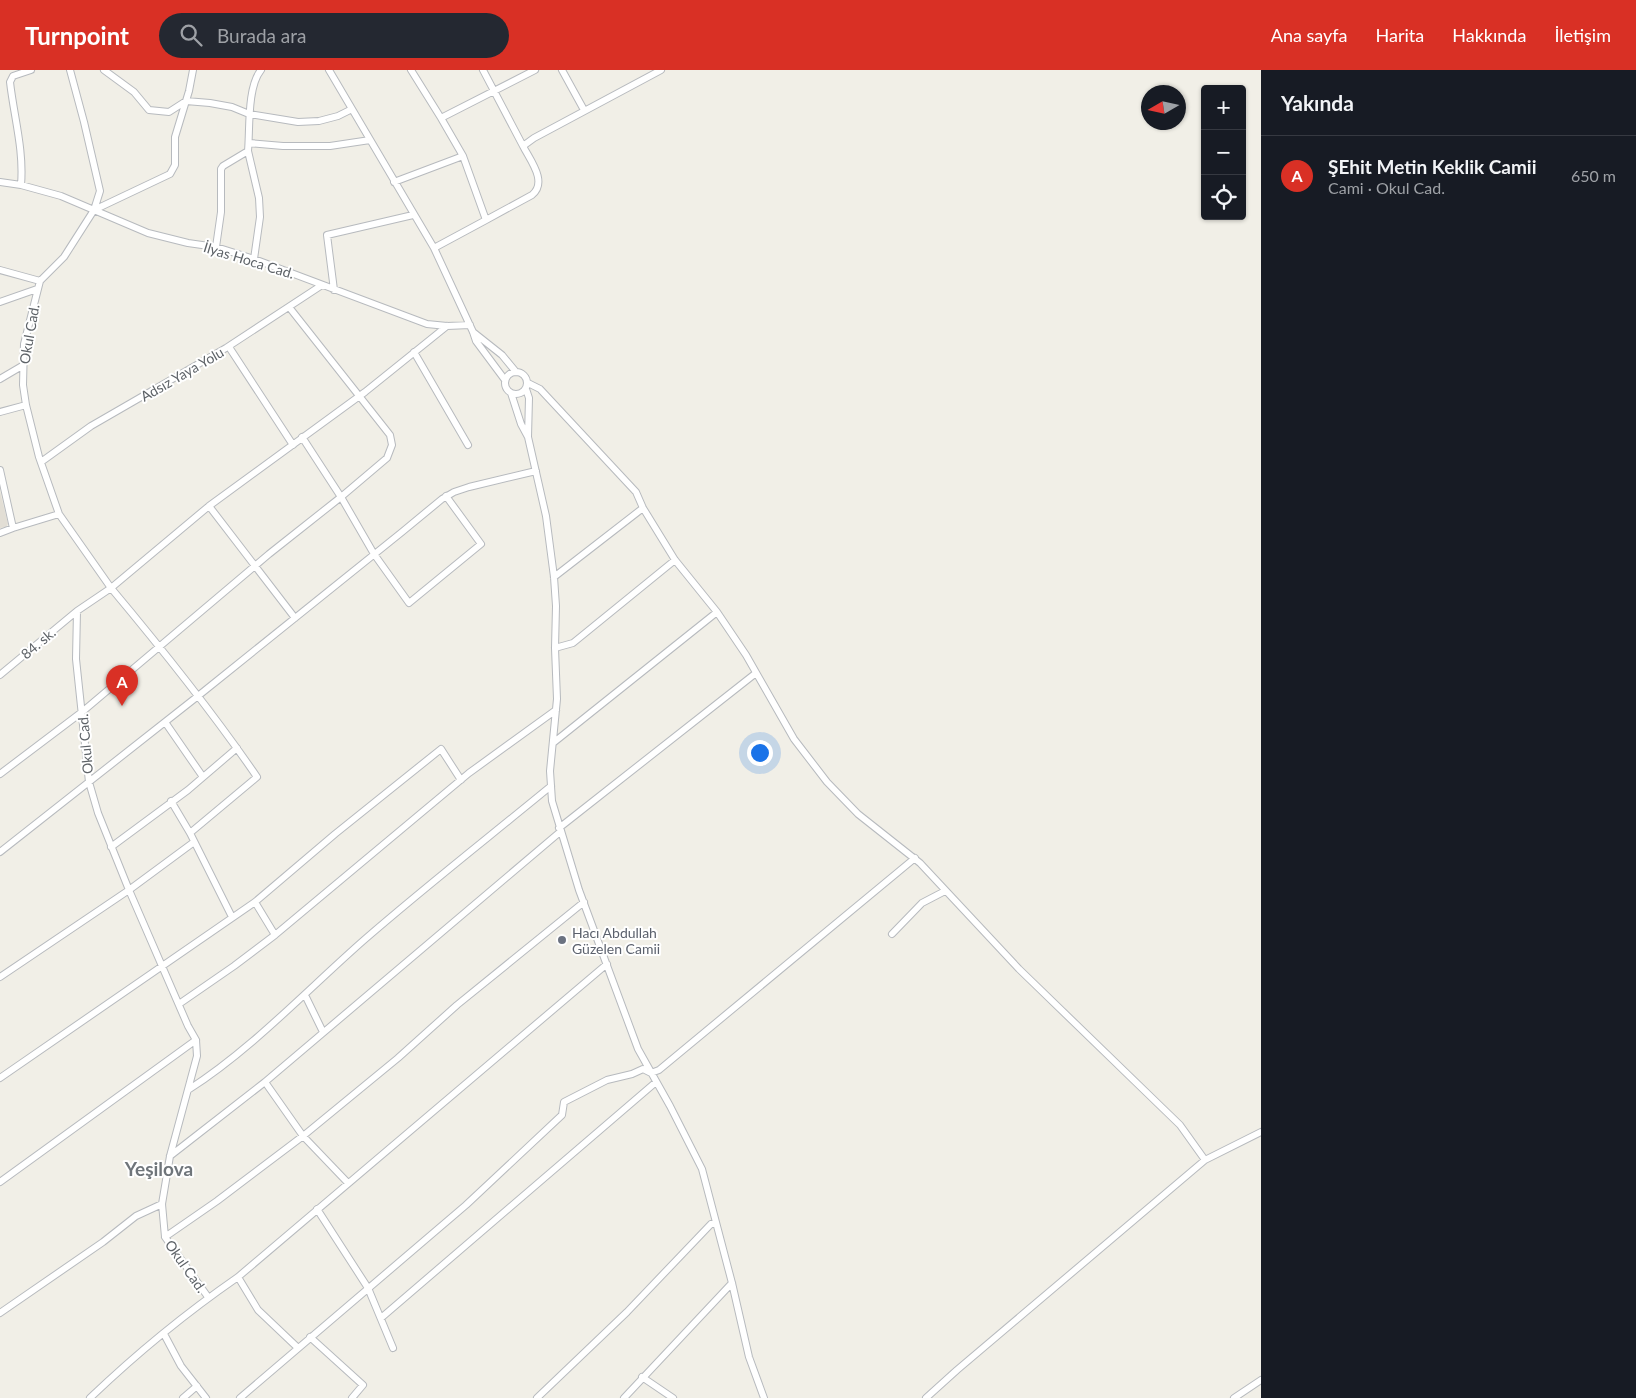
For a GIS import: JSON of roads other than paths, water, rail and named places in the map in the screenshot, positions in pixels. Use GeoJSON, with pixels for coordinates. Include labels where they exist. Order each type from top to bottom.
{"type":"FeatureCollection","features":[{"type":"Feature","properties":{"kind":"street"},"geometry":{"type":"LineString","coordinates":[[21,185],[18,127],[10,82],[13,76],[31,70]]}},
{"type":"Feature","properties":{"kind":"street"},"geometry":{"type":"LineString","coordinates":[[0,270],[40,281],[64,257],[94,210],[100,191],[70,70]]}},
{"type":"Feature","properties":{"kind":"street"},"geometry":{"type":"LineString","coordinates":[[94,210],[170,174],[173,170],[175,165],[176,137],[193,70]]}},
{"type":"Feature","properties":{"kind":"street"},"geometry":{"type":"LineString","coordinates":[[254,259],[260,216],[259,198],[248,151],[249,114],[256,77],[261,70]]}},
{"type":"Feature","properties":{"kind":"street"},"geometry":{"type":"LineString","coordinates":[[330,70],[434,248],[476,341],[505,380]]}},
{"type":"Feature","properties":{"kind":"street"},"geometry":{"type":"LineString","coordinates":[[410,70],[441,118],[462,156],[486,220]]}},
{"type":"Feature","properties":{"kind":"street"},"geometry":{"type":"LineString","coordinates":[[434,248],[532,194],[538,187],[537,174],[483,70]]}},
{"type":"Feature","properties":{"kind":"street"},"geometry":{"type":"LineString","coordinates":[[441,118],[535,70]]}},
{"type":"Feature","properties":{"kind":"street"},"geometry":{"type":"LineString","coordinates":[[562,70],[584,110]]}},
{"type":"Feature","properties":{"kind":"street"},"geometry":{"type":"LineString","coordinates":[[523,146],[584,110],[661,70]]}},
{"type":"Feature","properties":{"kind":"street"},"geometry":{"type":"LineString","coordinates":[[107,71],[134,92],[149,110],[169,112],[186,101],[232,107],[249,114],[298,122],[319,121],[338,116],[352,109]]}},
{"type":"Feature","properties":{"kind":"street"},"geometry":{"type":"LineString","coordinates":[[249,143],[283,146],[330,146],[370,140]]}},
{"type":"Feature","properties":{"kind":"street"},"geometry":{"type":"LineString","coordinates":[[216,247],[220,212],[221,169],[248,151]]}},
{"type":"Feature","properties":{"kind":"street"},"geometry":{"type":"LineString","coordinates":[[394,182],[462,156]]}},
{"type":"Feature","properties":{"kind":"street","name":"İlyas Hoca Cad."},"geometry":{"type":"LineString","coordinates":[[0,182],[21,185],[61,196],[148,233],[188,243],[216,247],[254,259],[426,324],[471,328]]}},
{"type":"Feature","properties":{"kind":"street"},"geometry":{"type":"LineString","coordinates":[[334,290],[327,235],[413,215]]}},
{"type":"Feature","properties":{"kind":"street","name":"Okul Cad."},"geometry":{"type":"LineString","coordinates":[[40,281],[24,344],[22,366],[26,405],[41,462],[59,514],[110,588],[198,696],[257,778],[190,833]]}},
{"type":"Feature","properties":{"kind":"street","name":"Adsız Yaya Yolu"},"geometry":{"type":"LineString","coordinates":[[41,462],[92,426],[229,347],[322,285]]}},
{"type":"Feature","properties":{"kind":"street"},"geometry":{"type":"LineString","coordinates":[[0,302],[38,289]]}},
{"type":"Feature","properties":{"kind":"street"},"geometry":{"type":"LineString","coordinates":[[0,774],[82,712],[255,566],[384,461],[390,452],[392,445],[388,430],[289,307]]}},
{"type":"Feature","properties":{"kind":"street"},"geometry":{"type":"LineString","coordinates":[[77,611],[110,588],[209,506],[360,396],[447,326]]}},
{"type":"Feature","properties":{"kind":"street"},"geometry":{"type":"LineString","coordinates":[[471,328],[502,355],[516,372],[524,375],[527,386],[529,398],[528,437],[546,516],[556,606],[554,648],[557,699],[550,771],[552,802],[584,902],[638,1049],[702,1169],[749,1357],[764,1398]]}},
{"type":"Feature","properties":{"kind":"street"},"geometry":{"type":"LineString","coordinates":[[229,347],[293,445]]}},
{"type":"Feature","properties":{"kind":"street"},"geometry":{"type":"LineString","coordinates":[[414,352],[468,445]]}},
{"type":"Feature","properties":{"kind":"street"},"geometry":{"type":"LineString","coordinates":[[0,379],[22,366]]}},
{"type":"Feature","properties":{"kind":"street"},"geometry":{"type":"LineString","coordinates":[[516,372],[510,373],[505,380],[505,386],[511,393],[520,424],[528,437]]}},
{"type":"Feature","properties":{"kind":"street"},"geometry":{"type":"LineString","coordinates":[[511,393],[520,394],[527,386]]}},
{"type":"Feature","properties":{"kind":"street"},"geometry":{"type":"LineString","coordinates":[[527,386],[540,389],[636,492],[643,508],[675,560],[717,612],[746,655],[794,739],[827,782],[858,814],[915,858],[1018,969],[1180,1125],[1205,1160]]}},
{"type":"Feature","properties":{"kind":"street"},"geometry":{"type":"LineString","coordinates":[[0,412],[26,405]]}},
{"type":"Feature","properties":{"kind":"street"},"geometry":{"type":"LineString","coordinates":[[302,437],[341,497],[374,554],[409,603],[481,544],[446,496]]}},
{"type":"Feature","properties":{"kind":"street"},"geometry":{"type":"LineString","coordinates":[[0,470],[14,528]]}},
{"type":"Feature","properties":{"kind":"street"},"geometry":{"type":"LineString","coordinates":[[0,852],[198,696],[446,496],[470,487],[536,471]]}},
{"type":"Feature","properties":{"kind":"street"},"geometry":{"type":"LineString","coordinates":[[209,506],[295,618]]}},
{"type":"Feature","properties":{"kind":"street"},"geometry":{"type":"LineString","coordinates":[[554,577],[643,508]]}},
{"type":"Feature","properties":{"kind":"street"},"geometry":{"type":"LineString","coordinates":[[0,533],[59,514]]}},
{"type":"Feature","properties":{"kind":"street"},"geometry":{"type":"LineString","coordinates":[[554,648],[573,643],[675,560]]}},
{"type":"Feature","properties":{"kind":"street","name":"Okul Cad."},"geometry":{"type":"LineString","coordinates":[[77,611],[76,659],[88,782],[111,847],[178,1004],[196,1040],[197,1056],[170,1156],[162,1204],[165,1237],[208,1297]]}},
{"type":"Feature","properties":{"kind":"street","name":"84. sk."},"geometry":{"type":"LineString","coordinates":[[0,675],[77,611]]}},
{"type":"Feature","properties":{"kind":"street"},"geometry":{"type":"LineString","coordinates":[[553,743],[717,612]]}},
{"type":"Feature","properties":{"kind":"street"},"geometry":{"type":"LineString","coordinates":[[170,1156],[324,1032],[560,830],[756,673]]}},
{"type":"Feature","properties":{"kind":"street"},"geometry":{"type":"LineString","coordinates":[[178,1004],[234,966],[461,780],[556,710]]}},
{"type":"Feature","properties":{"kind":"street"},"geometry":{"type":"LineString","coordinates":[[165,722],[203,776]]}},
{"type":"Feature","properties":{"kind":"street"},"geometry":{"type":"LineString","coordinates":[[111,847],[237,748]]}},
{"type":"Feature","properties":{"kind":"street"},"geometry":{"type":"LineString","coordinates":[[0,1078],[255,902],[335,834],[441,749],[461,780]]}},
{"type":"Feature","properties":{"kind":"street"},"geometry":{"type":"LineString","coordinates":[[188,1090],[211,1075],[305,995],[364,940],[551,786]]}},
{"type":"Feature","properties":{"kind":"street"},"geometry":{"type":"LineString","coordinates":[[171,801],[190,833],[232,917]]}},
{"type":"Feature","properties":{"kind":"street"},"geometry":{"type":"LineString","coordinates":[[0,977],[129,890],[194,842]]}},
{"type":"Feature","properties":{"kind":"street"},"geometry":{"type":"LineString","coordinates":[[650,1074],[659,1070],[915,858]]}},
{"type":"Feature","properties":{"kind":"street"},"geometry":{"type":"LineString","coordinates":[[892,934],[922,903],[945,891]]}},
{"type":"Feature","properties":{"kind":"street"},"geometry":{"type":"LineString","coordinates":[[255,902],[274,934]]}},
{"type":"Feature","properties":{"kind":"street"},"geometry":{"type":"LineString","coordinates":[[165,1237],[217,1202],[303,1136],[398,1058],[457,1005],[584,902]]}},
{"type":"Feature","properties":{"kind":"street"},"geometry":{"type":"LineString","coordinates":[[90,1398],[208,1297],[238,1277],[606,964]]}},
{"type":"Feature","properties":{"kind":"street"},"geometry":{"type":"LineString","coordinates":[[305,995],[324,1032]]}},
{"type":"Feature","properties":{"kind":"street"},"geometry":{"type":"LineString","coordinates":[[0,1182],[196,1040]]}},
{"type":"Feature","properties":{"kind":"street"},"geometry":{"type":"LineString","coordinates":[[240,1398],[466,1205],[562,1115],[564,1102],[607,1080],[632,1074],[643,1069],[650,1074]]}},
{"type":"Feature","properties":{"kind":"street"},"geometry":{"type":"LineString","coordinates":[[264,1082],[303,1136],[348,1183]]}},
{"type":"Feature","properties":{"kind":"street"},"geometry":{"type":"LineString","coordinates":[[381,1318],[656,1082]]}},
{"type":"Feature","properties":{"kind":"street"},"geometry":{"type":"LineString","coordinates":[[926,1398],[1205,1160],[1261,1132]]}},
{"type":"Feature","properties":{"kind":"street"},"geometry":{"type":"LineString","coordinates":[[0,1312],[103,1242],[136,1216],[162,1204]]}},
{"type":"Feature","properties":{"kind":"street"},"geometry":{"type":"LineString","coordinates":[[317,1209],[368,1288],[393,1348]]}},
{"type":"Feature","properties":{"kind":"street"},"geometry":{"type":"LineString","coordinates":[[537,1398],[627,1312],[710,1224],[716,1222]]}},
{"type":"Feature","properties":{"kind":"street"},"geometry":{"type":"LineString","coordinates":[[238,1277],[258,1310],[298,1348]]}},
{"type":"Feature","properties":{"kind":"street"},"geometry":{"type":"LineString","coordinates":[[624,1398],[732,1283]]}},
{"type":"Feature","properties":{"kind":"street"},"geometry":{"type":"LineString","coordinates":[[164,1334],[176,1358],[206,1398]]}},
{"type":"Feature","properties":{"kind":"street"},"geometry":{"type":"LineString","coordinates":[[310,1337],[363,1385],[352,1398]]}},
{"type":"Feature","properties":{"kind":"street"},"geometry":{"type":"LineString","coordinates":[[642,1377],[673,1398]]}},
{"type":"Feature","properties":{"kind":"street"},"geometry":{"type":"LineString","coordinates":[[1234,1398],[1261,1380]]}},
{"type":"Feature","properties":{"kind":"street"},"geometry":{"type":"LineString","coordinates":[[183,1398],[197,1386]]}},
{"type":"Feature","properties":{"kind":"place","name":"ŞEhit Metin Keklik Camii"},"geometry":{"type":"Point","coordinates":[122,706]}},
{"type":"Feature","properties":{"kind":"place","name":"Hacı Abdullah Güzelen Camii"},"geometry":{"type":"Point","coordinates":[562,940]}},
{"type":"Feature","properties":{"kind":"district","name":"Yeşilova"},"geometry":{"type":"Point","coordinates":[159,1168]}}]}
